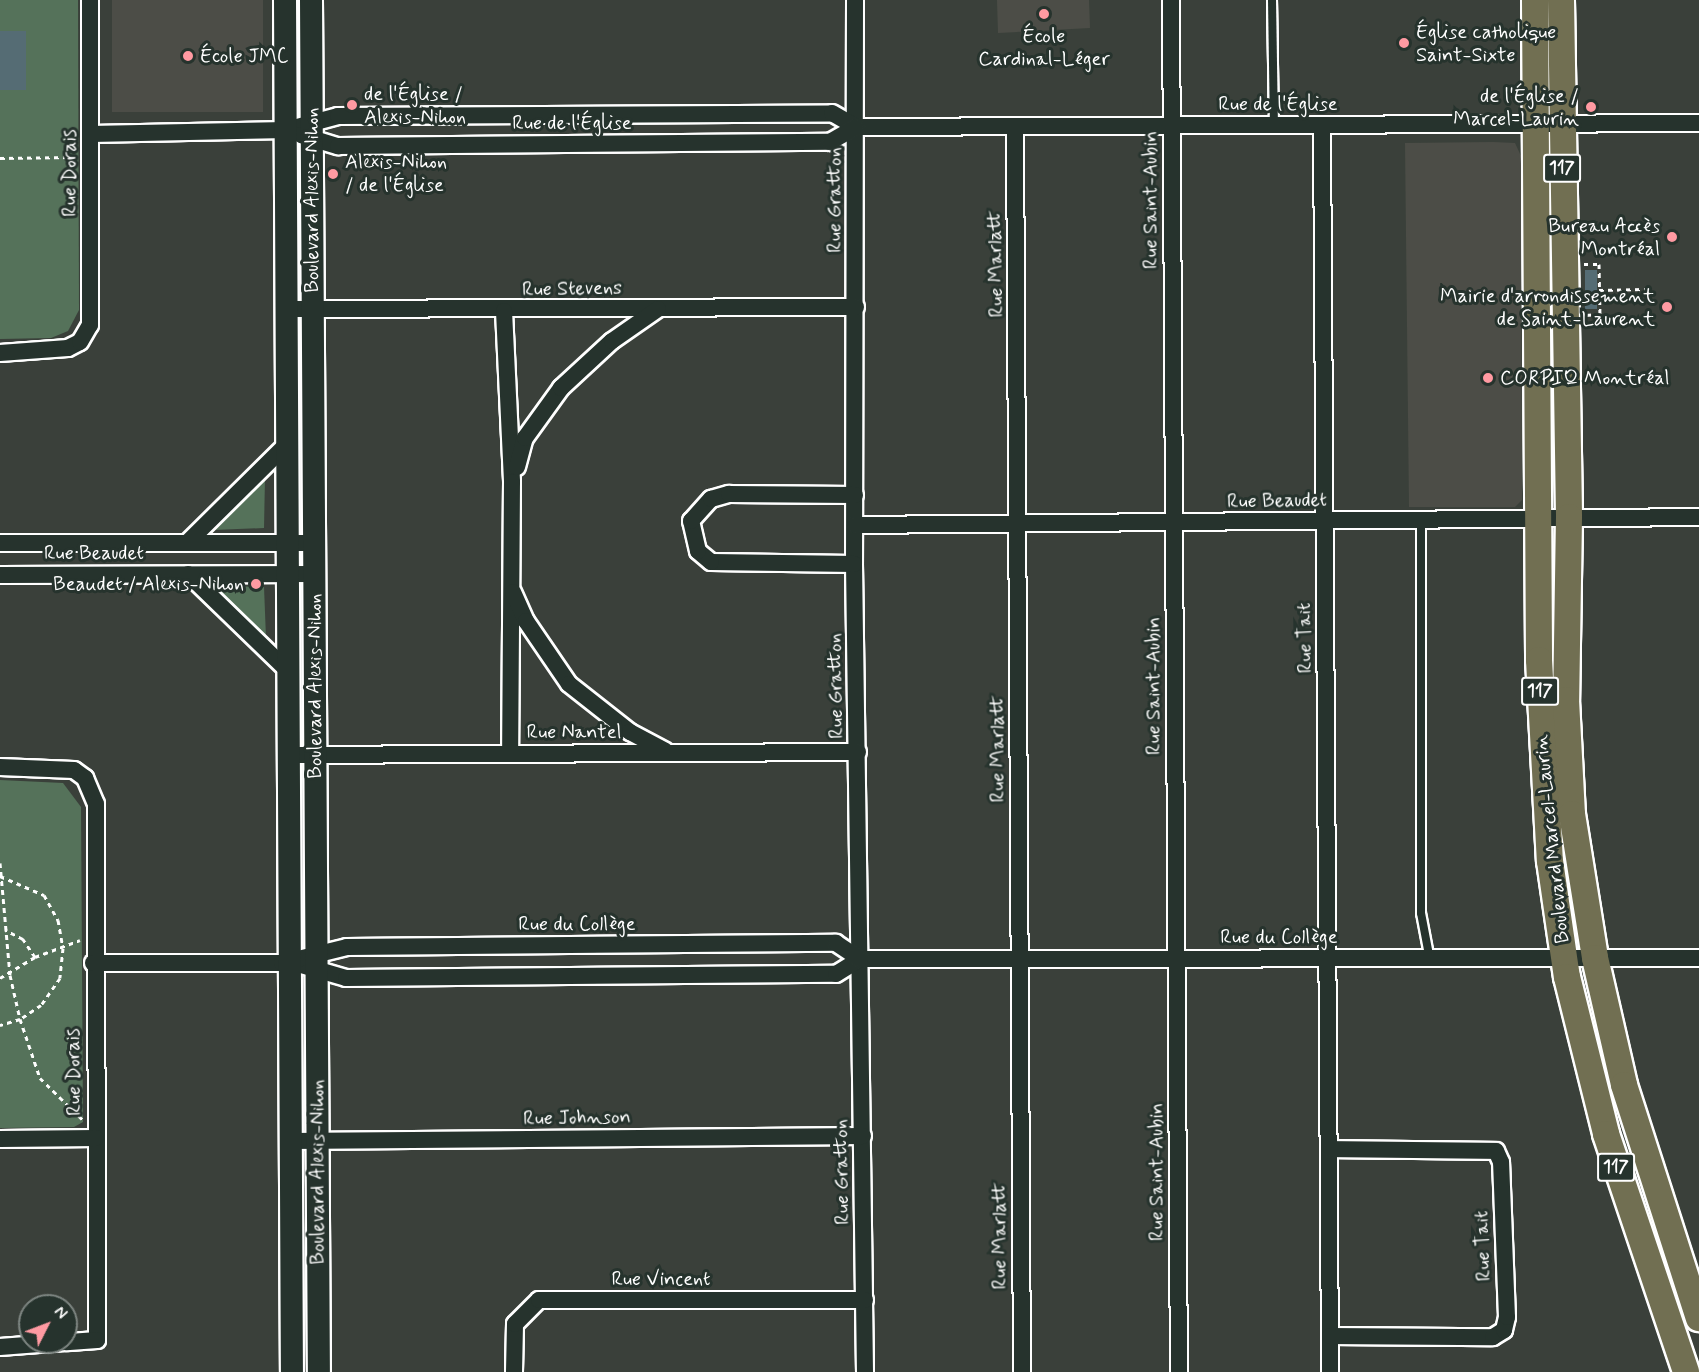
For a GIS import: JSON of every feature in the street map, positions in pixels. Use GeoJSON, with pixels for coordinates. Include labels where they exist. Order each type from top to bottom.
{"type":"FeatureCollection","features":[{"type":"Feature","properties":{"kind":"main road","name":"Boulevard Marcel-Laurin"},"geometry":{"type":"LineString","coordinates":[[1535,0],[1542,775],[1564,957],[1609,1143],[1686,1372]]}},
{"type":"Feature","properties":{"kind":"main road","name":"Boulevard Marcel-Laurin"},"geometry":{"type":"LineString","coordinates":[[1560,0],[1569,517],[1569,779],[1595,958],[1631,1112],[1699,1318]]}},
{"type":"Feature","properties":{"kind":"street","name":"Rue Dorais"},"geometry":{"type":"LineString","coordinates":[[0,353],[56,351],[80,342],[91,312],[90,0]]}},
{"type":"Feature","properties":{"kind":"street","name":"Boulevard Alexis-Nihon"},"geometry":{"type":"LineString","coordinates":[[285,0],[292,1372]]}},
{"type":"Feature","properties":{"kind":"street","name":"Boulevard Alexis-Nihon"},"geometry":{"type":"LineString","coordinates":[[310,0],[319,1372]]}},
{"type":"Feature","properties":{"kind":"street","name":"Rue Gratton"},"geometry":{"type":"LineString","coordinates":[[855,0],[854,564],[865,1372]]}},
{"type":"Feature","properties":{"kind":"street","name":"Rue Saint-Aubin"},"geometry":{"type":"LineString","coordinates":[[1171,0],[1179,1372]]}},
{"type":"Feature","properties":{"kind":"street","name":"Rue de l'Église"},"geometry":{"type":"LineString","coordinates":[[92,134],[312,130],[338,116],[832,113],[856,127]]}},
{"type":"Feature","properties":{"kind":"street","name":"Rue de l'Église"},"geometry":{"type":"LineString","coordinates":[[312,130],[338,146],[830,142],[856,127],[1699,123]]}},
{"type":"Feature","properties":{"kind":"street","name":"Rue Tait"},"geometry":{"type":"LineString","coordinates":[[1322,126],[1331,1149],[1330,1372]]}},
{"type":"Feature","properties":{"kind":"street","name":"Rue Marlatt"},"geometry":{"type":"LineString","coordinates":[[1015,127],[1022,1372]]}},
{"type":"Feature","properties":{"kind":"street","name":"Rue Stevens"},"geometry":{"type":"LineString","coordinates":[[288,309],[504,311],[856,307]]}},
{"type":"Feature","properties":{"kind":"street"},"geometry":{"type":"LineString","coordinates":[[512,482],[525,438],[561,388],[612,341],[659,309]]}},
{"type":"Feature","properties":{"kind":"street"},"geometry":{"type":"LineString","coordinates":[[504,311],[512,482],[510,753]]}},
{"type":"Feature","properties":{"kind":"street"},"geometry":{"type":"LineString","coordinates":[[188,542],[287,444]]}},
{"type":"Feature","properties":{"kind":"street"},"geometry":{"type":"LineString","coordinates":[[854,564],[711,562],[698,551],[691,521],[704,504],[729,494],[855,495]]}},
{"type":"Feature","properties":{"kind":"street","name":"Rue Beaudet"},"geometry":{"type":"LineString","coordinates":[[855,525],[1699,517]]}},
{"type":"Feature","properties":{"kind":"street","name":"Rue Beaudet"},"geometry":{"type":"LineString","coordinates":[[0,543],[314,543]]}},
{"type":"Feature","properties":{"kind":"street"},"geometry":{"type":"LineString","coordinates":[[188,574],[289,672]]}},
{"type":"Feature","properties":{"kind":"street","name":"Rue Beaudet"},"geometry":{"type":"LineString","coordinates":[[0,575],[314,574]]}},
{"type":"Feature","properties":{"kind":"street"},"geometry":{"type":"LineString","coordinates":[[511,585],[526,621],[569,684],[630,732],[668,752]]}},
{"type":"Feature","properties":{"kind":"street","name":"Rue Nantel"},"geometry":{"type":"LineString","coordinates":[[289,754],[858,752]]}},
{"type":"Feature","properties":{"kind":"street","name":"Rue Dorais"},"geometry":{"type":"LineString","coordinates":[[0,767],[74,770],[85,778],[96,804],[92,935],[97,1340],[78,1341]]}},
{"type":"Feature","properties":{"kind":"street","name":"Rue du Collège"},"geometry":{"type":"LineString","coordinates":[[93,963],[316,962],[347,947],[836,943],[860,959]]}},
{"type":"Feature","properties":{"kind":"street","name":"Rue du Collège"},"geometry":{"type":"LineString","coordinates":[[316,962],[346,978],[836,974],[860,959],[1429,956],[1699,958]]}},
{"type":"Feature","properties":{"kind":"street"},"geometry":{"type":"LineString","coordinates":[[0,1139],[96,1135]]}},
{"type":"Feature","properties":{"kind":"street","name":"Rue Johnson"},"geometry":{"type":"LineString","coordinates":[[291,1141],[863,1136]]}},
{"type":"Feature","properties":{"kind":"street","name":"Rue Tait"},"geometry":{"type":"LineString","coordinates":[[1330,1336],[1493,1337],[1504,1330],[1507,1317],[1501,1162],[1496,1151],[1331,1149]]}},
{"type":"Feature","properties":{"kind":"street","name":"Rue Vincent"},"geometry":{"type":"LineString","coordinates":[[514,1372],[515,1324],[539,1300],[864,1300]]}},
{"type":"Feature","properties":{"kind":"street"},"geometry":{"type":"LineString","coordinates":[[0,1347],[18,1346]]}},
{"type":"Feature","properties":{"kind":"lane"},"geometry":{"type":"LineString","coordinates":[[1272,0],[1274,125]]}},
{"type":"Feature","properties":{"kind":"lane"},"geometry":{"type":"LineString","coordinates":[[1421,520],[1421,913],[1429,956]]}},
{"type":"Feature","properties":{"kind":"path"},"geometry":{"type":"LineString","coordinates":[[0,158],[79,157]]}},
{"type":"Feature","properties":{"kind":"path"},"geometry":{"type":"LineString","coordinates":[[1576,265],[1599,264],[1600,314],[1576,315]]}},
{"type":"Feature","properties":{"kind":"path"},"geometry":{"type":"LineString","coordinates":[[1599,290],[1645,290]]}},
{"type":"Feature","properties":{"kind":"path"},"geometry":{"type":"LineString","coordinates":[[0,863],[10,975],[20,1019],[40,1078],[96,1135]]}},
{"type":"Feature","properties":{"kind":"path"},"geometry":{"type":"LineString","coordinates":[[0,1024],[20,1019],[54,991],[63,948],[58,920],[44,895],[2,876]]}},
{"type":"Feature","properties":{"kind":"path"},"geometry":{"type":"LineString","coordinates":[[5,930],[23,939],[35,957]]}},
{"type":"Feature","properties":{"kind":"path"},"geometry":{"type":"LineString","coordinates":[[0,978],[10,975],[35,957],[92,935]]}},
{"type":"Feature","properties":{"kind":"shaded area","name":"École JMC"},"geometry":{"type":"Polygon","coordinates":[[[112,0],[263,0],[263,112],[112,112],[112,0]]]}},
{"type":"Feature","properties":{"kind":"shaded area","name":"École Cardinal-Léger"},"geometry":{"type":"Polygon","coordinates":[[[997,0],[1089,0],[1090,28],[998,33],[997,0]]]}},
{"type":"Feature","properties":{"kind":"shaded area"},"geometry":{"type":"Polygon","coordinates":[[[1405,143],[1515,143],[1521,156],[1522,500],[1515,507],[1409,507],[1405,143]]]}},
{"type":"Feature","properties":{"kind":"green space"},"geometry":{"type":"Polygon","coordinates":[[[0,0],[78,0],[79,310],[68,331],[51,338],[0,339],[0,0]]]}},
{"type":"Feature","properties":{"kind":"green space"},"geometry":{"type":"Polygon","coordinates":[[[265,477],[264,528],[213,530],[215,527],[265,477]]]}},
{"type":"Feature","properties":{"kind":"green space"},"geometry":{"type":"Polygon","coordinates":[[[213,586],[264,587],[266,638],[214,588],[213,586]]]}},
{"type":"Feature","properties":{"kind":"green space"},"geometry":{"type":"Polygon","coordinates":[[[0,780],[63,783],[81,807],[83,1122],[74,1127],[0,1128],[0,780]]]}},
{"type":"Feature","properties":{"kind":"water"},"geometry":{"type":"Polygon","coordinates":[[[0,31],[26,31],[26,90],[0,90],[0,31]]]}},
{"type":"Feature","properties":{"kind":"water"},"geometry":{"type":"Polygon","coordinates":[[[1585,270],[1597,270],[1597,309],[1585,309],[1585,270]]]}},
{"type":"Feature","properties":{"kind":"place","name":"École Cardinal-Léger"},"geometry":{"type":"Point","coordinates":[1044,14]}},
{"type":"Feature","properties":{"kind":"place","name":"Église catholique Saint-Sixte"},"geometry":{"type":"Point","coordinates":[1404,43]}},
{"type":"Feature","properties":{"kind":"place","name":"École JMC"},"geometry":{"type":"Point","coordinates":[188,56]}},
{"type":"Feature","properties":{"kind":"place","name":"de l'Église / Alexis-Nihon"},"geometry":{"type":"Point","coordinates":[352,105]}},
{"type":"Feature","properties":{"kind":"place","name":"de l'Église / Marcel-Laurin"},"geometry":{"type":"Point","coordinates":[1591,107]}},
{"type":"Feature","properties":{"kind":"place","name":"Alexis-Nihon / de l'Église"},"geometry":{"type":"Point","coordinates":[333,174]}},
{"type":"Feature","properties":{"kind":"place","name":"Bureau Accès Montréal"},"geometry":{"type":"Point","coordinates":[1672,237]}},
{"type":"Feature","properties":{"kind":"place","name":"Mairie d'arrondissement de Saint-Laurent"},"geometry":{"type":"Point","coordinates":[1667,307]}},
{"type":"Feature","properties":{"kind":"place","name":"CORPIQ Montréal"},"geometry":{"type":"Point","coordinates":[1488,378]}},
{"type":"Feature","properties":{"kind":"place","name":"Beaudet / Alexis-Nihon"},"geometry":{"type":"Point","coordinates":[256,584]}}]}
